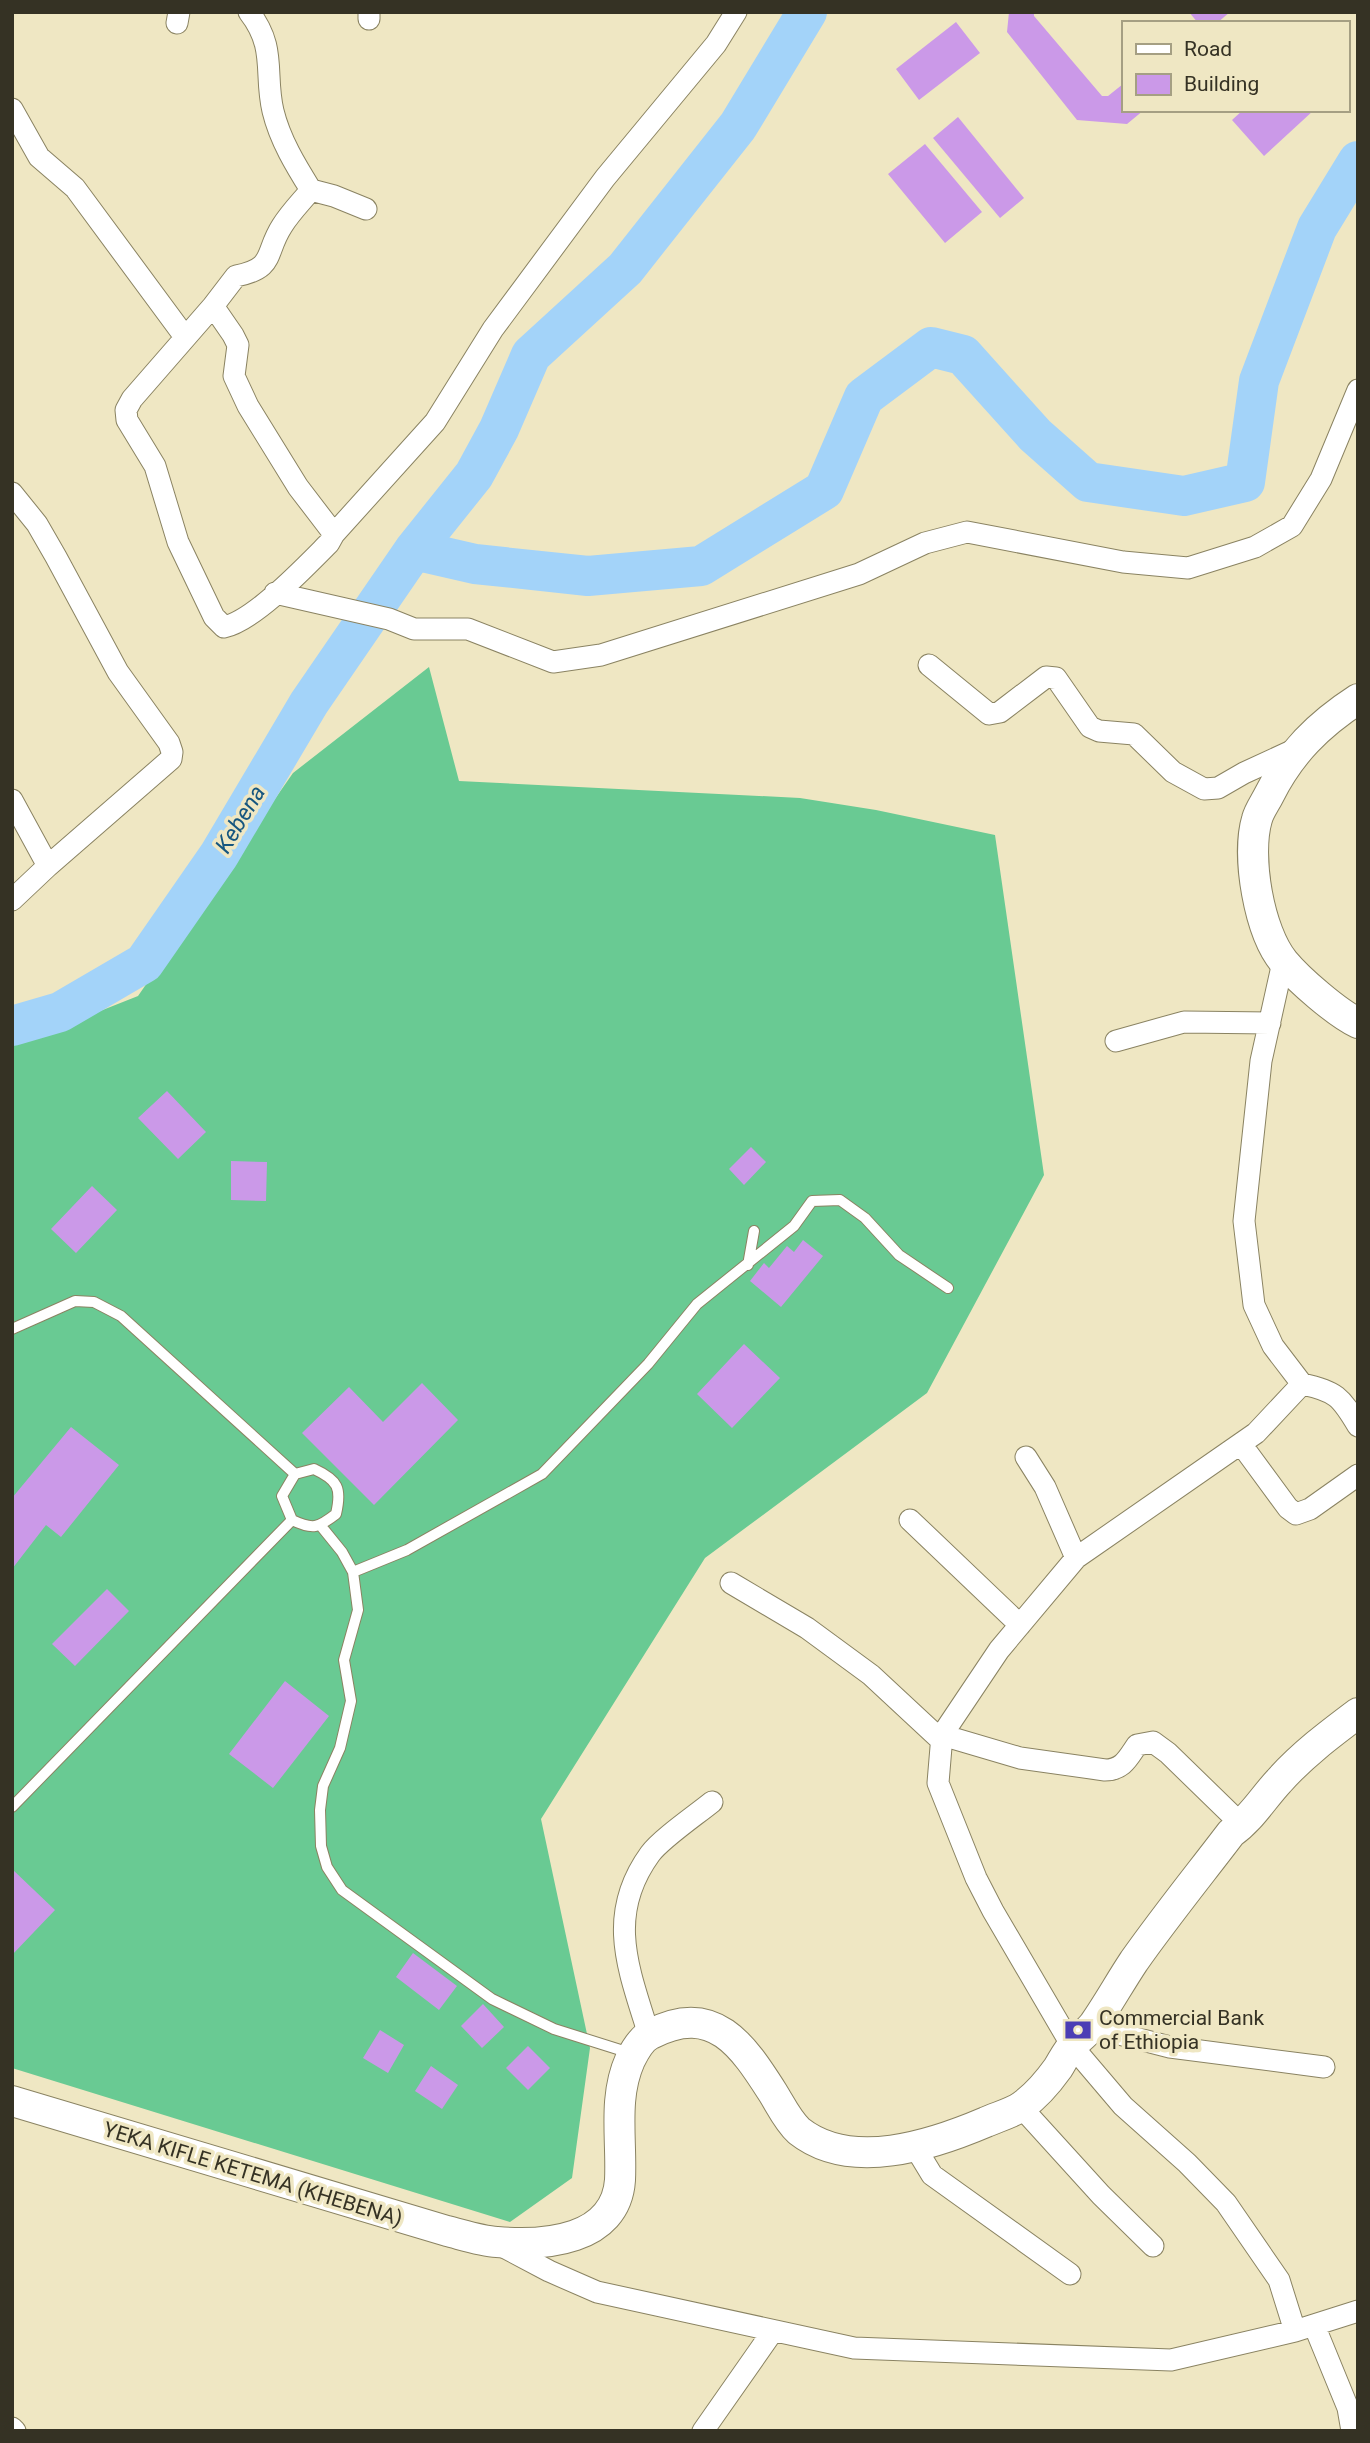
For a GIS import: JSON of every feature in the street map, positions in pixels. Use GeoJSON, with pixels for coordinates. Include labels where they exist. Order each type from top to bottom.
{"type":"FeatureCollection","features":[{"type":"Feature","properties":{"kind":"main road"},"geometry":{"type":"LineString","coordinates":[[1358,699],[1333,715],[1296,749],[1257,819],[1253,857],[1258,897],[1268,935],[1283,962],[1325,1000],[1358,1023]]}},
{"type":"Feature","properties":{"kind":"main road"},"geometry":{"type":"LineString","coordinates":[[641,2044],[674,2026],[693,2023],[713,2026],[732,2037],[753,2062],[796,2128],[812,2140],[839,2148],[873,2152],[915,2147],[956,2135],[1021,2107],[1040,2089],[1082,2036],[1231,1832],[1242,1825],[1280,1779],[1358,1713]]}},
{"type":"Feature","properties":{"kind":"main road","name":"YEKA KIFLE KETEMA (KHEBENA)"},"geometry":{"type":"LineString","coordinates":[[12,2101],[447,2231],[495,2242],[534,2242],[573,2238],[597,2225],[614,2205],[620,2182],[622,2085],[624,2074],[641,2044]]}},
{"type":"Feature","properties":{"kind":"street"},"geometry":{"type":"LineString","coordinates":[[249,12],[259,25],[267,44],[273,111],[289,155],[311,190],[366,209]]}},
{"type":"Feature","properties":{"kind":"street"},"geometry":{"type":"LineString","coordinates":[[311,190],[281,227],[266,263],[252,273],[236,276],[132,399],[126,411],[127,420],[155,466],[178,542],[214,617],[224,627],[236,625],[329,543],[334,534],[435,422],[493,329],[605,178],[716,44],[736,12]]}},
{"type":"Feature","properties":{"kind":"street"},"geometry":{"type":"LineString","coordinates":[[12,109],[39,157],[75,188],[185,338]]}},
{"type":"Feature","properties":{"kind":"street"},"geometry":{"type":"LineString","coordinates":[[213,306],[238,345],[234,376],[248,407],[298,487],[334,534]]}},
{"type":"Feature","properties":{"kind":"street"},"geometry":{"type":"LineString","coordinates":[[275,593],[389,619],[414,629],[468,629],[554,662],[601,655],[666,635],[859,574],[925,543],[967,532],[1122,562],[1188,568],[1255,547],[1292,526],[1321,479],[1358,390]]}},
{"type":"Feature","properties":{"kind":"street"},"geometry":{"type":"LineString","coordinates":[[12,493],[37,524],[118,672],[169,743],[172,752],[171,759],[12,900]]}},
{"type":"Feature","properties":{"kind":"street"},"geometry":{"type":"LineString","coordinates":[[929,665],[989,715],[1000,712],[1046,677],[1056,678],[1090,727],[1099,731],[1134,734],[1173,772],[1204,789],[1217,788],[1296,749]]}},
{"type":"Feature","properties":{"kind":"street"},"geometry":{"type":"LineString","coordinates":[[12,800],[48,866]]}},
{"type":"Feature","properties":{"kind":"street"},"geometry":{"type":"LineString","coordinates":[[1283,962],[1261,1061],[1244,1221],[1254,1305],[1273,1346],[1303,1384],[1327,1389],[1344,1403],[1358,1426]]}},
{"type":"Feature","properties":{"kind":"street"},"geometry":{"type":"LineString","coordinates":[[1116,1041],[1184,1022],[1269,1023]]}},
{"type":"Feature","properties":{"kind":"street"},"geometry":{"type":"LineString","coordinates":[[1303,1384],[1256,1433],[1076,1558],[999,1650],[942,1738],[937,1783],[976,1878],[993,1911],[1082,2036],[1123,2106],[1187,2163],[1226,2203],[1279,2280],[1348,2408],[1352,2431]]}},
{"type":"Feature","properties":{"kind":"street"},"geometry":{"type":"LineString","coordinates":[[1241,1444],[1287,1508],[1296,1514],[1310,1509],[1358,1475]]}},
{"type":"Feature","properties":{"kind":"street"},"geometry":{"type":"LineString","coordinates":[[1026,1457],[1045,1487],[1076,1558]]}},
{"type":"Feature","properties":{"kind":"street"},"geometry":{"type":"LineString","coordinates":[[910,1520],[1020,1625]]}},
{"type":"Feature","properties":{"kind":"street"},"geometry":{"type":"LineString","coordinates":[[731,1583],[807,1628],[872,1675],[942,1738],[1020,1758],[1105,1770],[1115,1770],[1122,1766],[1137,1745],[1153,1742],[1168,1753],[1242,1825]]}},
{"type":"Feature","properties":{"kind":"street"},"geometry":{"type":"LineString","coordinates":[[641,2044],[625,1952],[623,1917],[635,1883],[650,1853],[712,1802]]}},
{"type":"Feature","properties":{"kind":"street"},"geometry":{"type":"LineString","coordinates":[[1082,2036],[1324,2067]]}},
{"type":"Feature","properties":{"kind":"street"},"geometry":{"type":"LineString","coordinates":[[1021,2107],[1101,2195],[1153,2246]]}},
{"type":"Feature","properties":{"kind":"street"},"geometry":{"type":"LineString","coordinates":[[915,2147],[932,2175],[1070,2274]]}},
{"type":"Feature","properties":{"kind":"street"},"geometry":{"type":"LineString","coordinates":[[495,2242],[549,2271],[597,2292],[854,2348],[1171,2360],[1305,2328],[1358,2311]]}},
{"type":"Feature","properties":{"kind":"street"},"geometry":{"type":"LineString","coordinates":[[703,2431],[773,2331]]}},
{"type":"Feature","properties":{"kind":"lane"},"geometry":{"type":"LineString","coordinates":[[353,1573],[407,1550],[542,1474],[648,1364],[697,1304],[794,1226],[812,1201],[840,1200],[865,1218],[899,1255],[948,1288]]}},
{"type":"Feature","properties":{"kind":"lane"},"geometry":{"type":"LineString","coordinates":[[748,1265],[754,1231]]}},
{"type":"Feature","properties":{"kind":"lane"},"geometry":{"type":"LineString","coordinates":[[12,1329],[75,1301],[94,1302],[121,1316],[295,1474]]}},
{"type":"Feature","properties":{"kind":"lane"},"geometry":{"type":"LineString","coordinates":[[314,1469],[331,1477],[340,1494],[336,1514],[321,1526],[306,1527],[292,1520],[282,1496],[295,1474],[314,1469]]}},
{"type":"Feature","properties":{"kind":"lane"},"geometry":{"type":"LineString","coordinates":[[12,1807],[292,1520]]}},
{"type":"Feature","properties":{"kind":"lane"},"geometry":{"type":"LineString","coordinates":[[321,1526],[342,1552],[353,1573],[358,1610],[344,1660],[351,1701],[340,1748],[323,1786],[320,1810],[321,1846],[327,1867],[342,1890],[492,1999],[554,2029],[641,2044]]}},
{"type":"Feature","properties":{"kind":"green space"},"geometry":{"type":"Polygon","coordinates":[[[429,667],[459,781],[800,798],[876,810],[995,835],[1044,1175],[927,1393],[705,1558],[541,1819],[590,2048],[572,2178],[510,2222],[12,2068],[12,1046],[138,996],[293,773],[429,667]]]}},
{"type":"Feature","properties":{"kind":"building"},"geometry":{"type":"Polygon","coordinates":[[[1009,12],[1034,12],[1034,16],[1102,96],[1108,96],[1122,85],[1122,112],[1142,112],[1127,124],[1077,120],[1007,32],[1009,12]]]}},
{"type":"Feature","properties":{"kind":"building"},"geometry":{"type":"Polygon","coordinates":[[[1189,12],[1230,12],[1219,21],[1196,21],[1189,12]]]}},
{"type":"Feature","properties":{"kind":"building"},"geometry":{"type":"Polygon","coordinates":[[[956,22],[980,53],[919,100],[896,69],[956,22]]]}},
{"type":"Feature","properties":{"kind":"building"},"geometry":{"type":"Polygon","coordinates":[[[1241,112],[1312,112],[1264,156],[1232,120],[1241,112]]]}},
{"type":"Feature","properties":{"kind":"building"},"geometry":{"type":"Polygon","coordinates":[[[958,117],[1024,198],[1000,218],[933,138],[958,117]]]}},
{"type":"Feature","properties":{"kind":"building"},"geometry":{"type":"Polygon","coordinates":[[[925,144],[982,212],[945,243],[888,174],[925,144]]]}},
{"type":"Feature","properties":{"kind":"building"},"geometry":{"type":"Polygon","coordinates":[[[167,1091],[206,1132],[178,1159],[138,1118],[167,1091]]]}},
{"type":"Feature","properties":{"kind":"building"},"geometry":{"type":"Polygon","coordinates":[[[751,1147],[766,1162],[744,1185],[729,1169],[751,1147]]]}},
{"type":"Feature","properties":{"kind":"building"},"geometry":{"type":"Polygon","coordinates":[[[231,1161],[267,1162],[266,1201],[231,1200],[231,1161]]]}},
{"type":"Feature","properties":{"kind":"building"},"geometry":{"type":"Polygon","coordinates":[[[92,1186],[117,1210],[76,1253],[51,1229],[92,1186]]]}},
{"type":"Feature","properties":{"kind":"building"},"geometry":{"type":"Polygon","coordinates":[[[803,1240],[823,1256],[781,1307],[750,1281],[764,1263],[769,1268],[787,1246],[794,1252],[803,1240]]]}},
{"type":"Feature","properties":{"kind":"building"},"geometry":{"type":"Polygon","coordinates":[[[744,1344],[780,1378],[732,1428],[697,1394],[744,1344]]]}},
{"type":"Feature","properties":{"kind":"building"},"geometry":{"type":"Polygon","coordinates":[[[422,1383],[458,1420],[374,1505],[302,1433],[349,1387],[383,1422],[422,1383]]]}},
{"type":"Feature","properties":{"kind":"building"},"geometry":{"type":"Polygon","coordinates":[[[71,1427],[119,1465],[61,1537],[46,1525],[12,1569],[12,1498],[71,1427]]]}},
{"type":"Feature","properties":{"kind":"building"},"geometry":{"type":"Polygon","coordinates":[[[107,1589],[129,1611],[75,1666],[52,1644],[107,1589]]]}},
{"type":"Feature","properties":{"kind":"building"},"geometry":{"type":"Polygon","coordinates":[[[285,1681],[329,1716],[273,1788],[229,1754],[285,1681]]]}},
{"type":"Feature","properties":{"kind":"building"},"geometry":{"type":"Polygon","coordinates":[[[12,1869],[55,1910],[12,1955],[12,1869]]]}},
{"type":"Feature","properties":{"kind":"building"},"geometry":{"type":"Polygon","coordinates":[[[413,1953],[457,1986],[439,2010],[396,1977],[413,1953]]]}},
{"type":"Feature","properties":{"kind":"building"},"geometry":{"type":"Polygon","coordinates":[[[483,2004],[504,2027],[482,2048],[461,2026],[483,2004]]]}},
{"type":"Feature","properties":{"kind":"building"},"geometry":{"type":"Polygon","coordinates":[[[380,2030],[404,2045],[388,2073],[363,2058],[380,2030]]]}},
{"type":"Feature","properties":{"kind":"building"},"geometry":{"type":"Polygon","coordinates":[[[528,2046],[550,2068],[528,2090],[506,2068],[528,2046]]]}},
{"type":"Feature","properties":{"kind":"building"},"geometry":{"type":"Polygon","coordinates":[[[431,2066],[458,2085],[442,2109],[415,2091],[431,2066]]]}},
{"type":"Feature","properties":{"kind":"waterway","name":"Kebena"},"geometry":{"type":"LineString","coordinates":[[12,1026],[60,1012],[144,963],[219,855],[309,703],[414,550],[474,475],[499,429],[531,355],[625,269],[738,126],[807,12]]}},
{"type":"Feature","properties":{"kind":"waterway"},"geometry":{"type":"LineString","coordinates":[[414,550],[475,564],[588,576],[701,566],[824,490],[864,397],[931,347],[963,355],[1035,435],[1088,482],[1184,496],[1245,482],[1259,381],[1317,228],[1358,161]]}},
{"type":"Feature","properties":{"kind":"place","name":"Commercial Bank of Ethiopia"},"geometry":{"type":"Point","coordinates":[1078,2030]}}]}
